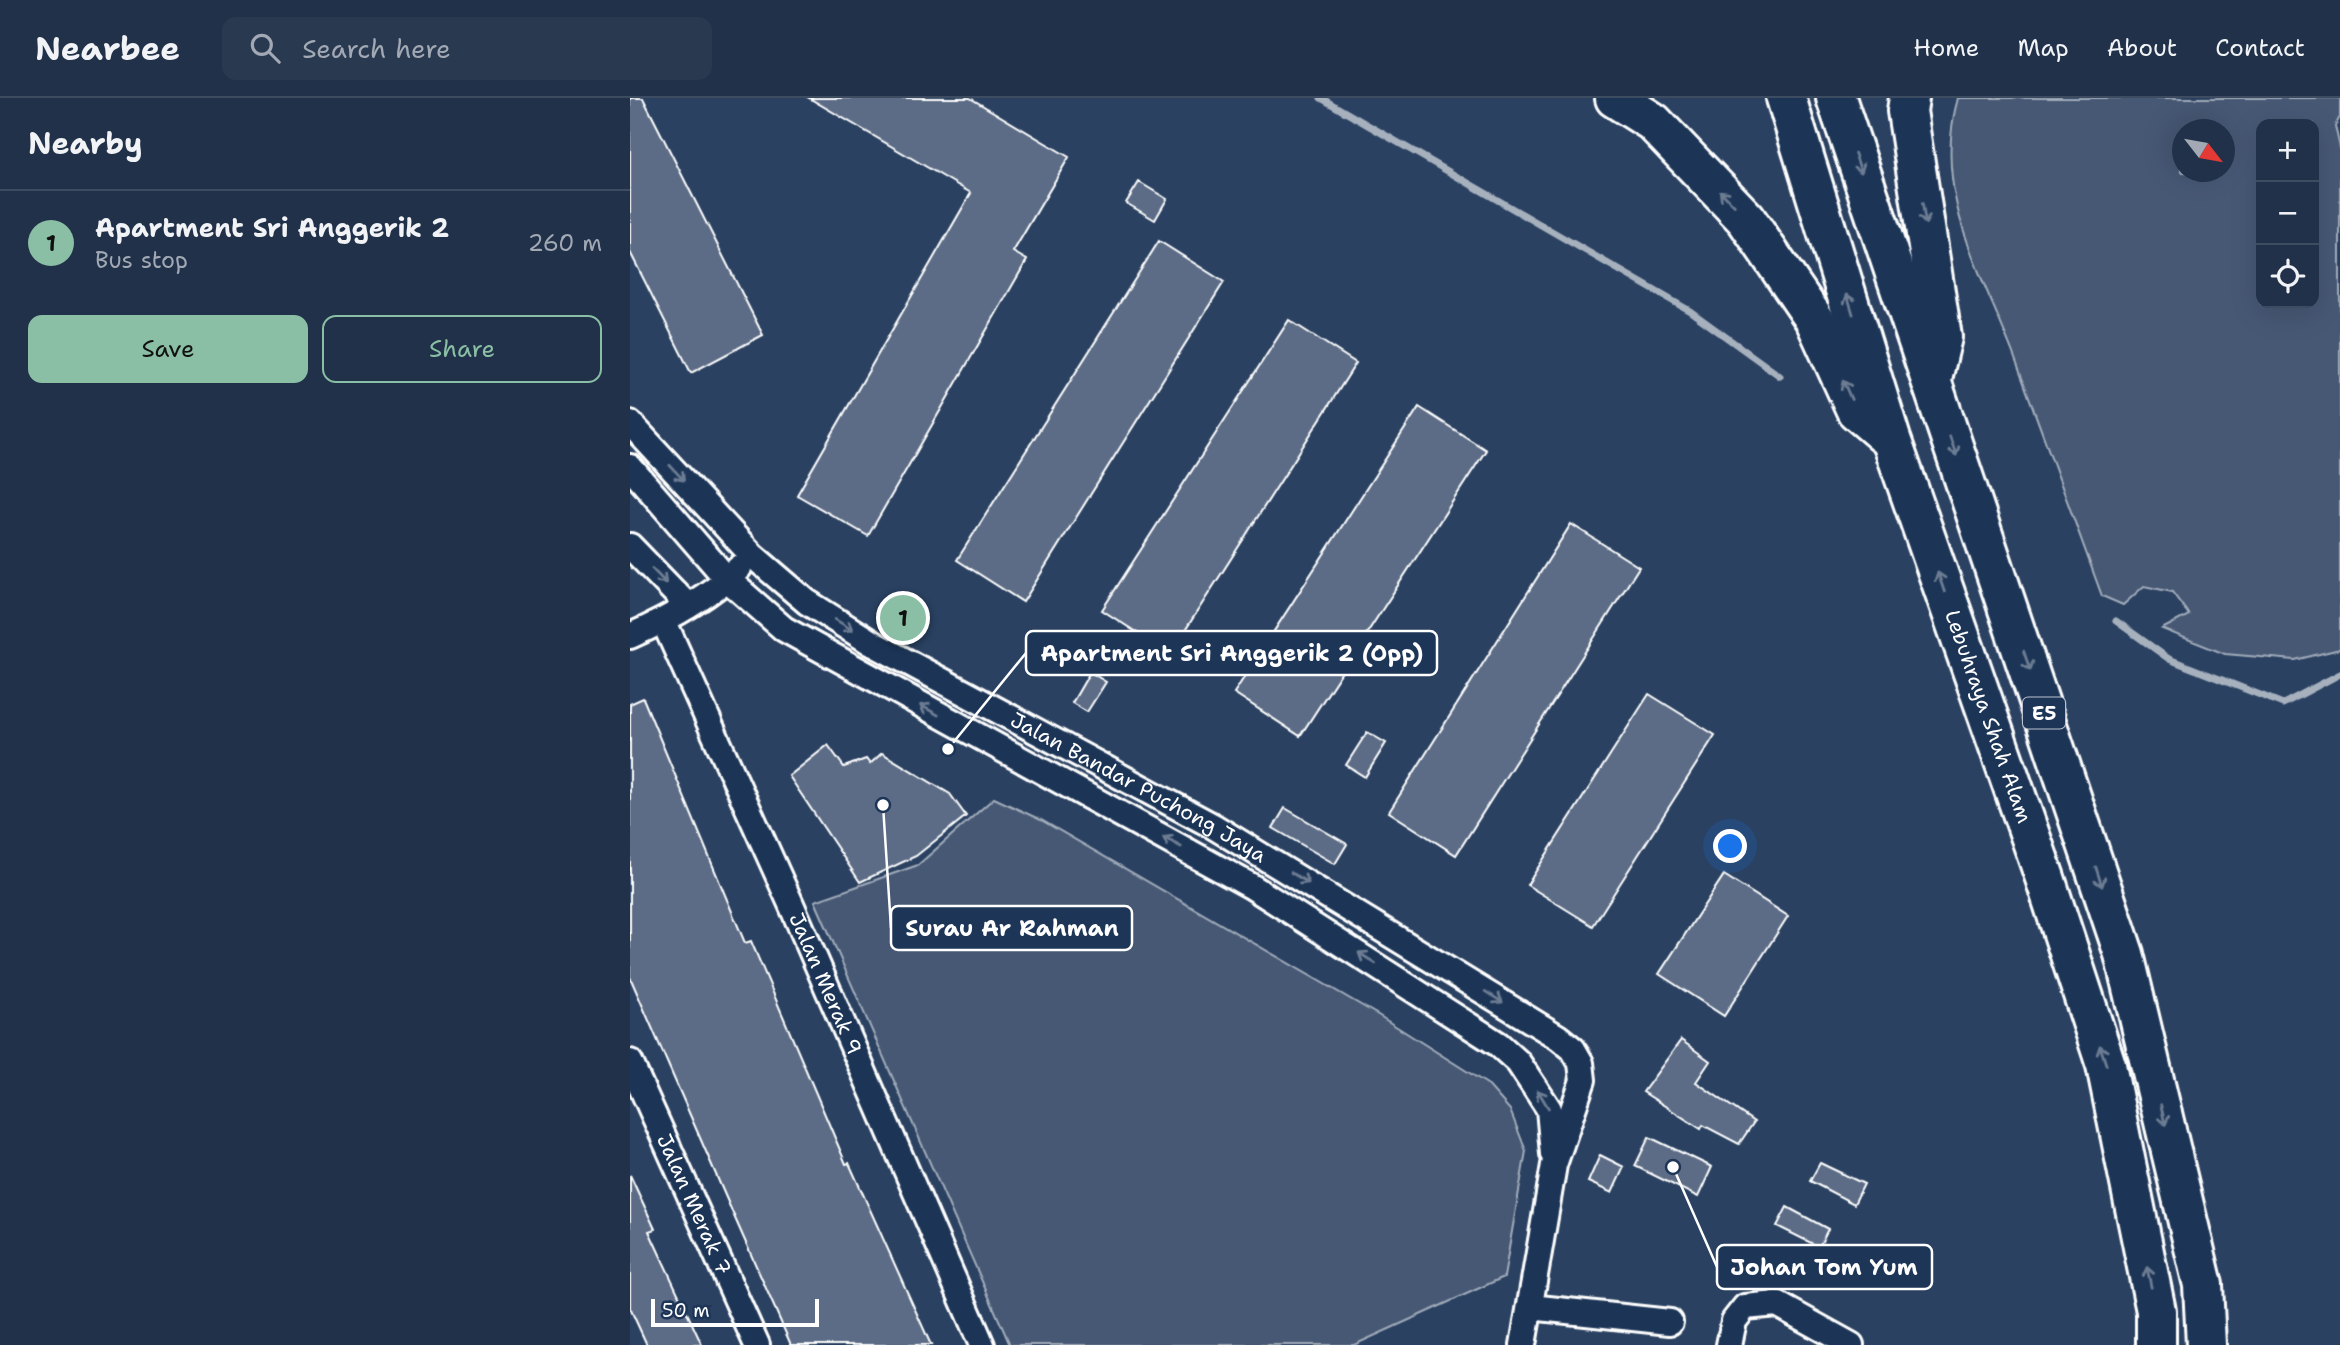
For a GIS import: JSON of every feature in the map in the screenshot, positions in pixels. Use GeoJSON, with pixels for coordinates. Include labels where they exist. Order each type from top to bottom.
{"type":"FeatureCollection","features":[{"type":"Feature","properties":{"kind":"highway"},"geometry":{"type":"LineString","coordinates":[[1615,98],[1653,122],[1746,219],[1815,320],[1856,410],[1891,439]]}},
{"type":"Feature","properties":{"kind":"highway","name":"Lebuhraya Shah Alam"},"geometry":{"type":"LineString","coordinates":[[1786,98],[1891,439],[2045,878],[2106,1065],[2156,1311],[2157,1345]]}},
{"type":"Feature","properties":{"kind":"highway","name":"E5"},"geometry":{"type":"LineString","coordinates":[[1836,98],[2124,954],[2203,1285],[2206,1345]]}},
{"type":"Feature","properties":{"kind":"highway"},"geometry":{"type":"LineString","coordinates":[[1909,98],[1907,111],[1942,337],[1931,381]]}},
{"type":"Feature","properties":{"kind":"street","name":"Jalan Bandar Puchong Jaya"},"geometry":{"type":"LineString","coordinates":[[630,423],[752,555],[807,602],[872,643],[1213,826],[1558,1037],[1577,1056],[1583,1080],[1554,1165],[1524,1345]]}},
{"type":"Feature","properties":{"kind":"street","name":"Jalan Bandar Puchong Jaya"},"geometry":{"type":"LineString","coordinates":[[630,467],[727,579],[785,629],[1251,886],[1498,1044],[1518,1062],[1549,1109],[1554,1165]]}},
{"type":"Feature","properties":{"kind":"street"},"geometry":{"type":"LineString","coordinates":[[630,546],[688,606]]}},
{"type":"Feature","properties":{"kind":"street"},"geometry":{"type":"LineString","coordinates":[[630,636],[664,622],[727,579],[752,555]]}},
{"type":"Feature","properties":{"kind":"street","name":"Jalan Merak 9"},"geometry":{"type":"LineString","coordinates":[[664,622],[791,904],[982,1345]]}},
{"type":"Feature","properties":{"kind":"street","name":"Jalan Merak 7"},"geometry":{"type":"LineString","coordinates":[[630,1062],[757,1345]]}},
{"type":"Feature","properties":{"kind":"street"},"geometry":{"type":"LineString","coordinates":[[1730,1345],[1734,1321],[1745,1307],[1777,1304],[1851,1345]]}},
{"type":"Feature","properties":{"kind":"street"},"geometry":{"type":"LineString","coordinates":[[1530,1307],[1670,1322]]}},
{"type":"Feature","properties":{"kind":"shaded area"},"geometry":{"type":"Polygon","coordinates":[[[1958,98],[2340,98],[2340,117],[2335,126],[2340,148],[2340,649],[2295,660],[2225,654],[2162,629],[2189,615],[2172,592],[2144,586],[2123,605],[2102,596],[2014,356],[1975,263],[1955,199],[1951,133],[1958,98]]]}},
{"type":"Feature","properties":{"kind":"shaded area"},"geometry":{"type":"Polygon","coordinates":[[[994,798],[1041,820],[1378,1015],[1487,1084],[1510,1110],[1526,1151],[1504,1277],[1354,1345],[1010,1345],[815,901],[918,865],[994,798]]]}},
{"type":"Feature","properties":{"kind":"building"},"geometry":{"type":"Polygon","coordinates":[[[630,98],[643,98],[763,335],[691,373],[630,252],[630,98]]]}},
{"type":"Feature","properties":{"kind":"building"},"geometry":{"type":"Polygon","coordinates":[[[809,98],[970,98],[1069,157],[1013,252],[1027,260],[868,536],[797,495],[971,193],[809,98]]]}},
{"type":"Feature","properties":{"kind":"building"},"geometry":{"type":"Polygon","coordinates":[[[1139,182],[1167,199],[1155,220],[1126,203],[1139,182]]]}},
{"type":"Feature","properties":{"kind":"building"},"geometry":{"type":"Polygon","coordinates":[[[1159,241],[1224,282],[1023,602],[957,560],[1159,241]]]}},
{"type":"Feature","properties":{"kind":"building"},"geometry":{"type":"Polygon","coordinates":[[[1289,320],[1356,363],[1170,654],[1102,610],[1289,320]]]}},
{"type":"Feature","properties":{"kind":"building"},"geometry":{"type":"Polygon","coordinates":[[[1419,407],[1486,450],[1300,736],[1234,693],[1419,407]]]}},
{"type":"Feature","properties":{"kind":"building"},"geometry":{"type":"Polygon","coordinates":[[[1571,524],[1639,567],[1456,855],[1389,812],[1571,524]]]}},
{"type":"Feature","properties":{"kind":"building"},"geometry":{"type":"Polygon","coordinates":[[[1090,672],[1106,682],[1087,712],[1072,703],[1090,672]]]}},
{"type":"Feature","properties":{"kind":"building"},"geometry":{"type":"Polygon","coordinates":[[[1649,694],[1715,735],[1593,926],[1527,885],[1649,694]]]}},
{"type":"Feature","properties":{"kind":"building"},"geometry":{"type":"Polygon","coordinates":[[[643,698],[745,943],[751,941],[846,1164],[849,1163],[931,1345],[791,1345],[630,977],[630,704],[643,698]]]}},
{"type":"Feature","properties":{"kind":"building"},"geometry":{"type":"Polygon","coordinates":[[[1367,732],[1386,743],[1365,777],[1346,765],[1367,732]]]}},
{"type":"Feature","properties":{"kind":"building"},"geometry":{"type":"Polygon","coordinates":[[[828,745],[844,767],[866,759],[870,764],[882,753],[950,794],[966,816],[916,856],[860,882],[789,776],[828,745]]]}},
{"type":"Feature","properties":{"kind":"building"},"geometry":{"type":"Polygon","coordinates":[[[1285,808],[1347,844],[1335,864],[1273,828],[1285,808]]]}},
{"type":"Feature","properties":{"kind":"building"},"geometry":{"type":"Polygon","coordinates":[[[1724,875],[1788,916],[1724,1016],[1659,974],[1724,875]]]}},
{"type":"Feature","properties":{"kind":"building"},"geometry":{"type":"Polygon","coordinates":[[[1681,1040],[1710,1061],[1696,1082],[1754,1122],[1739,1144],[1703,1125],[1701,1129],[1643,1092],[1681,1040]]]}},
{"type":"Feature","properties":{"kind":"building"},"geometry":{"type":"Polygon","coordinates":[[[1649,1137],[1712,1167],[1698,1197],[1635,1166],[1649,1137]]]}},
{"type":"Feature","properties":{"kind":"building"},"geometry":{"type":"Polygon","coordinates":[[[1600,1155],[1624,1167],[1612,1193],[1588,1182],[1600,1155]]]}},
{"type":"Feature","properties":{"kind":"building"},"geometry":{"type":"Polygon","coordinates":[[[1820,1163],[1864,1184],[1854,1204],[1810,1181],[1820,1163]]]}},
{"type":"Feature","properties":{"kind":"building"},"geometry":{"type":"Polygon","coordinates":[[[630,1175],[655,1229],[649,1231],[702,1345],[647,1345],[630,1308],[630,1175]]]}},
{"type":"Feature","properties":{"kind":"building"},"geometry":{"type":"Polygon","coordinates":[[[1787,1207],[1828,1229],[1819,1247],[1777,1226],[1787,1207]]]}},
{"type":"Feature","properties":{"kind":"waterway"},"geometry":{"type":"LineString","coordinates":[[1321,98],[1690,311],[1780,376]]}},
{"type":"Feature","properties":{"kind":"waterway"},"geometry":{"type":"LineString","coordinates":[[2116,621],[2169,659],[2283,704],[2340,674]]}},
{"type":"Feature","properties":{"kind":"place","name":"Apartment Sri Anggerik 2"},"geometry":{"type":"Point","coordinates":[903,618]}},
{"type":"Feature","properties":{"kind":"place","name":"Apartment Sri Anggerik 2 (Opp)"},"geometry":{"type":"Point","coordinates":[948,749]}},
{"type":"Feature","properties":{"kind":"place","name":"Surau Ar Rahman"},"geometry":{"type":"Point","coordinates":[883,805]}},
{"type":"Feature","properties":{"kind":"place","name":"Johan Tom Yum"},"geometry":{"type":"Point","coordinates":[1673,1167]}}]}
